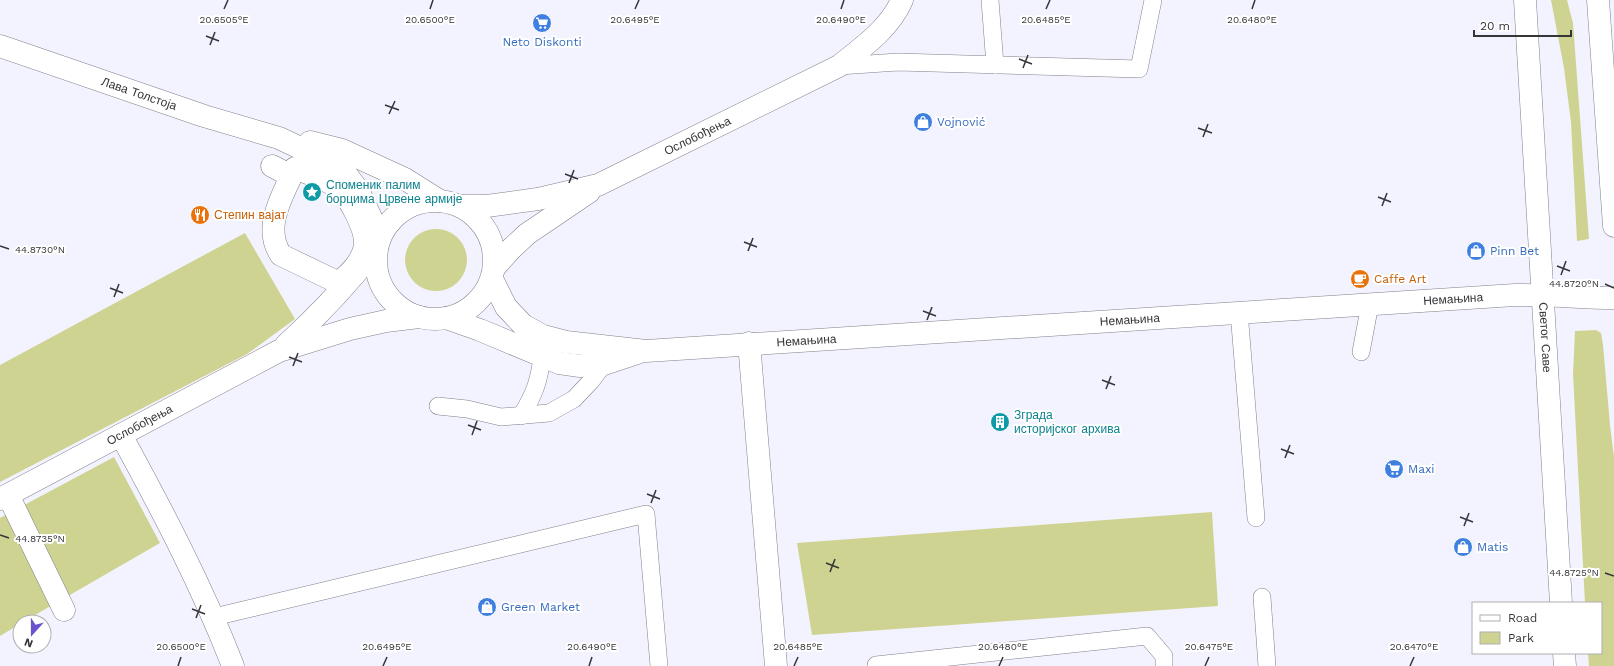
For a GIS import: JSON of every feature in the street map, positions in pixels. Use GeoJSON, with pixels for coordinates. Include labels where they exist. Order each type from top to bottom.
{"type":"FeatureCollection","features":[{"type":"Feature","properties":{"kind":"street","name":"Ослобођења"},"geometry":{"type":"LineString","coordinates":[[450,204],[487,206],[538,199],[598,185],[839,66],[872,40],[898,10],[902,0]]}},
{"type":"Feature","properties":{"kind":"street","name":"Светог Саве"},"geometry":{"type":"LineString","coordinates":[[1525,0],[1561,602]]}},
{"type":"Feature","properties":{"kind":"street"},"geometry":{"type":"LineString","coordinates":[[1598,0],[1614,226]]}},
{"type":"Feature","properties":{"kind":"street","name":"Лава Толстоја"},"geometry":{"type":"LineString","coordinates":[[0,46],[204,116],[279,138],[330,162],[347,175],[358,190],[378,242]]}},
{"type":"Feature","properties":{"kind":"street","name":"Лава Толстоја"},"geometry":{"type":"LineString","coordinates":[[279,138],[314,142],[342,150],[405,179],[450,204]]}},
{"type":"Feature","properties":{"kind":"street"},"geometry":{"type":"LineString","coordinates":[[295,168],[334,185],[350,200],[356,212],[366,242],[364,253],[343,279],[337,282],[281,256],[276,247],[273,228],[282,171],[295,168]]}},
{"type":"Feature","properties":{"kind":"street"},"geometry":{"type":"LineString","coordinates":[[598,185],[527,234],[511,249],[493,273],[483,294],[470,308],[455,316],[433,320],[419,317],[398,307],[384,290],[376,269],[378,242],[385,227],[400,212],[418,203],[429,201],[450,204],[473,215],[484,227],[493,247],[493,273],[506,307],[523,325],[543,336],[566,342],[646,350]]}},
{"type":"Feature","properties":{"kind":"street","name":"Ослобођења"},"geometry":{"type":"LineString","coordinates":[[279,351],[333,300],[353,278],[378,242]]}},
{"type":"Feature","properties":{"kind":"street","name":"Немањина"},"geometry":{"type":"LineString","coordinates":[[646,350],[1515,294],[1614,298]]}},
{"type":"Feature","properties":{"kind":"street","name":"Ослобођења"},"geometry":{"type":"LineString","coordinates":[[4,497],[279,351],[350,329],[386,321],[419,317]]}},
{"type":"Feature","properties":{"kind":"street"},"geometry":{"type":"LineString","coordinates":[[446,318],[480,330],[559,363],[580,366],[604,364],[646,350]]}},
{"type":"Feature","properties":{"kind":"street"},"geometry":{"type":"LineString","coordinates":[[749,343],[776,666]]}},
{"type":"Feature","properties":{"kind":"street"},"geometry":{"type":"LineString","coordinates":[[121,435],[157,501],[214,617],[233,666]]}},
{"type":"Feature","properties":{"kind":"street"},"geometry":{"type":"LineString","coordinates":[[4,497],[64,610]]}},
{"type":"Feature","properties":{"kind":"street"},"geometry":{"type":"LineString","coordinates":[[1564,654],[1565,666]]}},
{"type":"Feature","properties":{"kind":"lane"},"geometry":{"type":"LineString","coordinates":[[990,0],[996,65]]}},
{"type":"Feature","properties":{"kind":"lane"},"geometry":{"type":"LineString","coordinates":[[839,66],[898,62],[1139,69],[1153,0]]}},
{"type":"Feature","properties":{"kind":"lane"},"geometry":{"type":"LineString","coordinates":[[1361,352],[1370,304]]}},
{"type":"Feature","properties":{"kind":"lane"},"geometry":{"type":"LineString","coordinates":[[1239,312],[1256,518]]}},
{"type":"Feature","properties":{"kind":"lane"},"geometry":{"type":"LineString","coordinates":[[521,416],[533,396],[540,376],[542,357]]}},
{"type":"Feature","properties":{"kind":"lane"},"geometry":{"type":"LineString","coordinates":[[438,406],[468,409],[501,417],[549,413],[574,399],[604,364]]}},
{"type":"Feature","properties":{"kind":"lane"},"geometry":{"type":"LineString","coordinates":[[214,617],[646,514],[659,666]]}},
{"type":"Feature","properties":{"kind":"lane"},"geometry":{"type":"LineString","coordinates":[[1262,597],[1267,666]]}},
{"type":"Feature","properties":{"kind":"lane"},"geometry":{"type":"LineString","coordinates":[[876,665],[1147,636],[1164,656],[1164,666]]}},
{"type":"Feature","properties":{"kind":"green space"},"geometry":{"type":"Polygon","coordinates":[[[1551,0],[1567,0],[1573,23],[1589,239],[1577,241],[1571,122],[1564,68],[1551,0]]]}},
{"type":"Feature","properties":{"kind":"green space"},"geometry":{"type":"Polygon","coordinates":[[[436,229],[453,234],[458,238],[462,243],[467,260],[462,277],[458,282],[453,286],[436,291],[419,286],[414,282],[410,277],[405,260],[410,243],[414,238],[419,234],[436,229]]]}},
{"type":"Feature","properties":{"kind":"green space"},"geometry":{"type":"Polygon","coordinates":[[[245,233],[295,319],[247,354],[0,482],[0,365],[245,233]]]}},
{"type":"Feature","properties":{"kind":"green space"},"geometry":{"type":"Polygon","coordinates":[[[1596,330],[1601,333],[1603,345],[1614,457],[1614,666],[1589,666],[1588,654],[1602,654],[1602,602],[1585,602],[1573,374],[1575,331],[1596,330]]]}},
{"type":"Feature","properties":{"kind":"green space"},"geometry":{"type":"Polygon","coordinates":[[[114,457],[160,543],[37,614],[12,614],[12,629],[0,636],[0,518],[114,457]]]}},
{"type":"Feature","properties":{"kind":"green space"},"geometry":{"type":"Polygon","coordinates":[[[1212,512],[1218,606],[812,635],[797,543],[1212,512]]]}},
{"type":"Feature","properties":{"kind":"place","name":"Neto Diskonti"},"geometry":{"type":"Point","coordinates":[542,23]}},
{"type":"Feature","properties":{"kind":"place","name":"Vojnović"},"geometry":{"type":"Point","coordinates":[923,122]}},
{"type":"Feature","properties":{"kind":"place","name":"Споменик палим борцима Црвене армије"},"geometry":{"type":"Point","coordinates":[312,192]}},
{"type":"Feature","properties":{"kind":"place","name":"Степин вајат"},"geometry":{"type":"Point","coordinates":[200,215]}},
{"type":"Feature","properties":{"kind":"place","name":"Pinn Bet"},"geometry":{"type":"Point","coordinates":[1476,251]}},
{"type":"Feature","properties":{"kind":"place","name":"Caffe Art"},"geometry":{"type":"Point","coordinates":[1360,279]}},
{"type":"Feature","properties":{"kind":"place","name":"Зграда историјског архива"},"geometry":{"type":"Point","coordinates":[1000,422]}},
{"type":"Feature","properties":{"kind":"place","name":"Maxi"},"geometry":{"type":"Point","coordinates":[1394,469]}},
{"type":"Feature","properties":{"kind":"place","name":"Matis"},"geometry":{"type":"Point","coordinates":[1463,547]}},
{"type":"Feature","properties":{"kind":"place","name":"Green Market"},"geometry":{"type":"Point","coordinates":[487,607]}}]}
